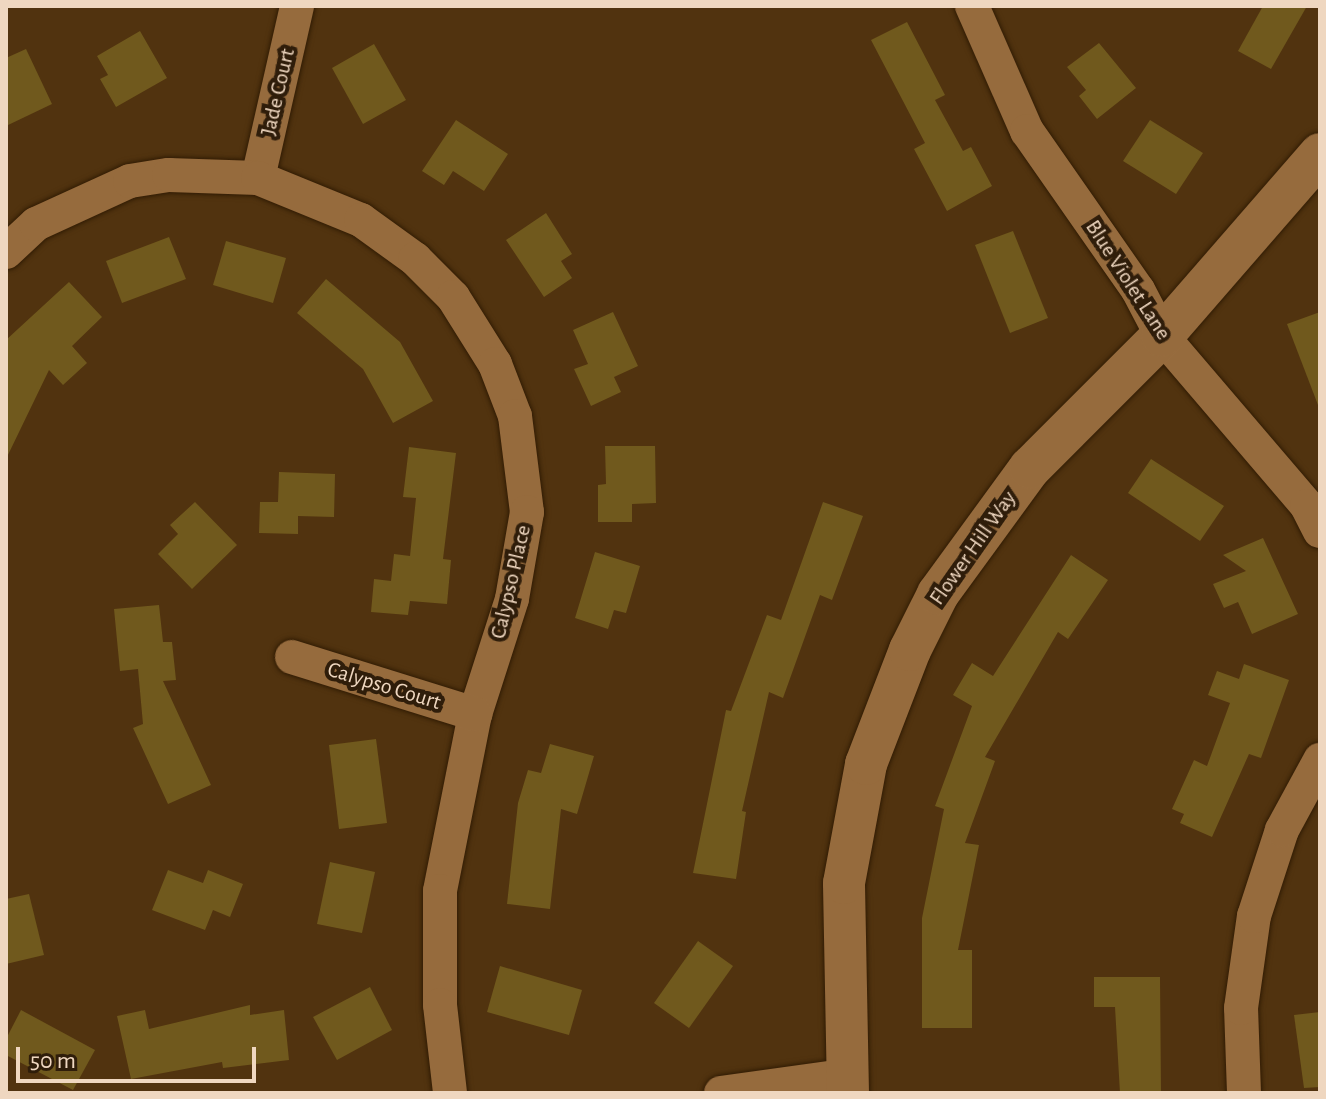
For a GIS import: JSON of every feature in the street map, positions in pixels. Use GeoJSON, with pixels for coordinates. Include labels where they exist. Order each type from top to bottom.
{"type":"FeatureCollection","features":[{"type":"Feature","properties":{"kind":"street","name":"Jade Court"},"geometry":{"type":"LineString","coordinates":[[258,178],[297,6]]}},
{"type":"Feature","properties":{"kind":"street","name":"Blue Violet Lane"},"geometry":{"type":"LineString","coordinates":[[972,6],[1027,131],[1138,290],[1162,336],[1307,506],[1320,531]]}},
{"type":"Feature","properties":{"kind":"street","name":"Flower Hill Way"},"geometry":{"type":"LineString","coordinates":[[846,1084],[844,883],[866,764],[910,650],[938,594],[1030,468],[1162,336],[1320,154]]}},
{"type":"Feature","properties":{"kind":"street","name":"Calypso Place"},"geometry":{"type":"LineString","coordinates":[[6,252],[36,224],[130,181],[169,175],[258,178],[361,220],[415,259],[453,297],[495,364],[515,416],[527,512],[512,599],[475,714],[440,891],[440,1005],[450,1093]]}},
{"type":"Feature","properties":{"kind":"street","name":"Calypso Court"},"geometry":{"type":"LineString","coordinates":[[292,657],[475,714]]}},
{"type":"Feature","properties":{"kind":"street"},"geometry":{"type":"LineString","coordinates":[[1244,1093],[1241,1008],[1254,916],[1282,830],[1320,760]]}},
{"type":"Feature","properties":{"kind":"street"},"geometry":{"type":"LineString","coordinates":[[721,1093],[846,1084]]}},
{"type":"Feature","properties":{"kind":"building"},"geometry":{"type":"Polygon","coordinates":[[[1263,6],[1307,6],[1271,69],[1238,51],[1263,6]]]}},
{"type":"Feature","properties":{"kind":"building"},"geometry":{"type":"Polygon","coordinates":[[[907,22],[945,95],[935,100],[963,151],[971,147],[992,186],[947,211],[914,149],[925,143],[871,40],[907,22]]]}},
{"type":"Feature","properties":{"kind":"building"},"geometry":{"type":"Polygon","coordinates":[[[140,31],[167,78],[116,107],[100,79],[108,75],[97,56],[140,31]]]}},
{"type":"Feature","properties":{"kind":"building"},"geometry":{"type":"Polygon","coordinates":[[[1099,43],[1136,88],[1097,119],[1079,96],[1086,90],[1067,67],[1099,43]]]}},
{"type":"Feature","properties":{"kind":"building"},"geometry":{"type":"Polygon","coordinates":[[[374,44],[406,100],[363,124],[332,68],[374,44]]]}},
{"type":"Feature","properties":{"kind":"building"},"geometry":{"type":"Polygon","coordinates":[[[26,49],[52,104],[6,126],[6,58],[26,49]]]}},
{"type":"Feature","properties":{"kind":"building"},"geometry":{"type":"Polygon","coordinates":[[[456,120],[508,154],[484,191],[453,171],[444,185],[422,171],[456,120]]]}},
{"type":"Feature","properties":{"kind":"building"},"geometry":{"type":"Polygon","coordinates":[[[1150,120],[1203,153],[1176,194],[1123,161],[1150,120]]]}},
{"type":"Feature","properties":{"kind":"building"},"geometry":{"type":"Polygon","coordinates":[[[546,213],[572,254],[561,261],[572,278],[544,297],[506,240],[546,213]]]}},
{"type":"Feature","properties":{"kind":"building"},"geometry":{"type":"Polygon","coordinates":[[[1013,231],[1048,318],[1010,333],[975,245],[1013,231]]]}},
{"type":"Feature","properties":{"kind":"building"},"geometry":{"type":"Polygon","coordinates":[[[169,237],[186,279],[122,303],[106,261],[169,237]]]}},
{"type":"Feature","properties":{"kind":"building"},"geometry":{"type":"Polygon","coordinates":[[[226,241],[286,258],[273,303],[213,285],[226,241]]]}},
{"type":"Feature","properties":{"kind":"building"},"geometry":{"type":"Polygon","coordinates":[[[326,279],[400,342],[433,401],[393,423],[363,369],[297,313],[326,279]]]}},
{"type":"Feature","properties":{"kind":"building"},"geometry":{"type":"Polygon","coordinates":[[[69,282],[102,317],[72,346],[87,363],[63,385],[49,370],[6,459],[6,340],[69,282]]]}},
{"type":"Feature","properties":{"kind":"building"},"geometry":{"type":"Polygon","coordinates":[[[613,312],[638,366],[614,377],[621,392],[591,406],[574,369],[588,364],[573,330],[613,312]]]}},
{"type":"Feature","properties":{"kind":"building"},"geometry":{"type":"Polygon","coordinates":[[[1320,312],[1320,404],[1318,405],[1287,324],[1320,312]]]}},
{"type":"Feature","properties":{"kind":"building"},"geometry":{"type":"Polygon","coordinates":[[[605,446],[655,446],[656,503],[632,504],[632,522],[598,522],[598,485],[606,484],[605,446]]]}},
{"type":"Feature","properties":{"kind":"building"},"geometry":{"type":"Polygon","coordinates":[[[409,447],[456,453],[443,559],[451,560],[447,604],[410,601],[408,615],[371,612],[374,579],[391,581],[394,554],[410,556],[416,498],[403,497],[409,447]]]}},
{"type":"Feature","properties":{"kind":"building"},"geometry":{"type":"Polygon","coordinates":[[[1151,459],[1224,506],[1200,541],[1128,493],[1151,459]]]}},
{"type":"Feature","properties":{"kind":"building"},"geometry":{"type":"Polygon","coordinates":[[[279,472],[335,474],[334,517],[298,516],[298,534],[259,533],[260,502],[278,502],[279,472]]]}},
{"type":"Feature","properties":{"kind":"building"},"geometry":{"type":"Polygon","coordinates":[[[195,502],[237,545],[192,589],[158,554],[178,534],[170,525],[195,502]]]}},
{"type":"Feature","properties":{"kind":"building"},"geometry":{"type":"Polygon","coordinates":[[[823,502],[863,516],[832,600],[820,595],[783,698],[769,692],[742,811],[746,812],[736,879],[693,873],[726,710],[731,711],[767,615],[781,620],[823,502]]]}},
{"type":"Feature","properties":{"kind":"building"},"geometry":{"type":"Polygon","coordinates":[[[1263,538],[1298,614],[1252,634],[1238,602],[1224,608],[1213,584],[1246,571],[1223,555],[1263,538]]]}},
{"type":"Feature","properties":{"kind":"building"},"geometry":{"type":"Polygon","coordinates":[[[595,552],[640,566],[626,613],[614,610],[608,629],[575,618],[595,552]]]}},
{"type":"Feature","properties":{"kind":"building"},"geometry":{"type":"Polygon","coordinates":[[[1071,555],[1108,580],[1068,639],[1058,632],[985,757],[995,761],[965,843],[979,845],[958,950],[972,950],[972,1028],[922,1028],[922,918],[944,809],[935,806],[972,706],[953,695],[972,663],[993,676],[1071,555]]]}},
{"type":"Feature","properties":{"kind":"building"},"geometry":{"type":"Polygon","coordinates":[[[159,605],[163,642],[172,642],[176,680],[163,681],[211,785],[168,804],[133,728],[143,724],[138,669],[120,671],[114,609],[159,605]]]}},
{"type":"Feature","properties":{"kind":"building"},"geometry":{"type":"Polygon","coordinates":[[[1244,664],[1289,680],[1261,758],[1249,754],[1212,837],[1180,823],[1184,814],[1172,809],[1194,760],[1207,766],[1230,703],[1208,695],[1217,671],[1239,679],[1244,664]]]}},
{"type":"Feature","properties":{"kind":"building"},"geometry":{"type":"Polygon","coordinates":[[[376,739],[387,823],[339,829],[329,745],[376,739]]]}},
{"type":"Feature","properties":{"kind":"building"},"geometry":{"type":"Polygon","coordinates":[[[550,744],[594,756],[577,814],[561,809],[550,909],[507,904],[518,803],[528,770],[541,773],[550,744]]]}},
{"type":"Feature","properties":{"kind":"building"},"geometry":{"type":"Polygon","coordinates":[[[330,862],[375,872],[362,933],[317,924],[330,862]]]}},
{"type":"Feature","properties":{"kind":"building"},"geometry":{"type":"Polygon","coordinates":[[[168,870],[203,883],[208,870],[243,884],[230,917],[213,910],[205,930],[152,910],[168,870]]]}},
{"type":"Feature","properties":{"kind":"building"},"geometry":{"type":"Polygon","coordinates":[[[29,894],[44,955],[6,964],[6,899],[29,894]]]}},
{"type":"Feature","properties":{"kind":"building"},"geometry":{"type":"Polygon","coordinates":[[[698,941],[733,966],[689,1028],[654,1003],[698,941]]]}},
{"type":"Feature","properties":{"kind":"building"},"geometry":{"type":"Polygon","coordinates":[[[500,966],[582,990],[569,1035],[487,1012],[500,966]]]}},
{"type":"Feature","properties":{"kind":"building"},"geometry":{"type":"Polygon","coordinates":[[[1094,977],[1160,977],[1161,1093],[1120,1093],[1115,1007],[1094,1007],[1094,977]]]}},
{"type":"Feature","properties":{"kind":"building"},"geometry":{"type":"Polygon","coordinates":[[[370,987],[392,1030],[337,1060],[313,1017],[370,987]]]}},
{"type":"Feature","properties":{"kind":"building"},"geometry":{"type":"Polygon","coordinates":[[[250,1005],[250,1015],[284,1010],[289,1060],[223,1068],[222,1062],[131,1079],[117,1016],[145,1010],[149,1029],[250,1005]]]}},
{"type":"Feature","properties":{"kind":"building"},"geometry":{"type":"Polygon","coordinates":[[[21,1010],[95,1050],[73,1090],[6,1055],[6,1039],[21,1010]]]}},
{"type":"Feature","properties":{"kind":"building"},"geometry":{"type":"Polygon","coordinates":[[[1320,1012],[1320,1087],[1304,1088],[1294,1015],[1320,1012]]]}}]}
